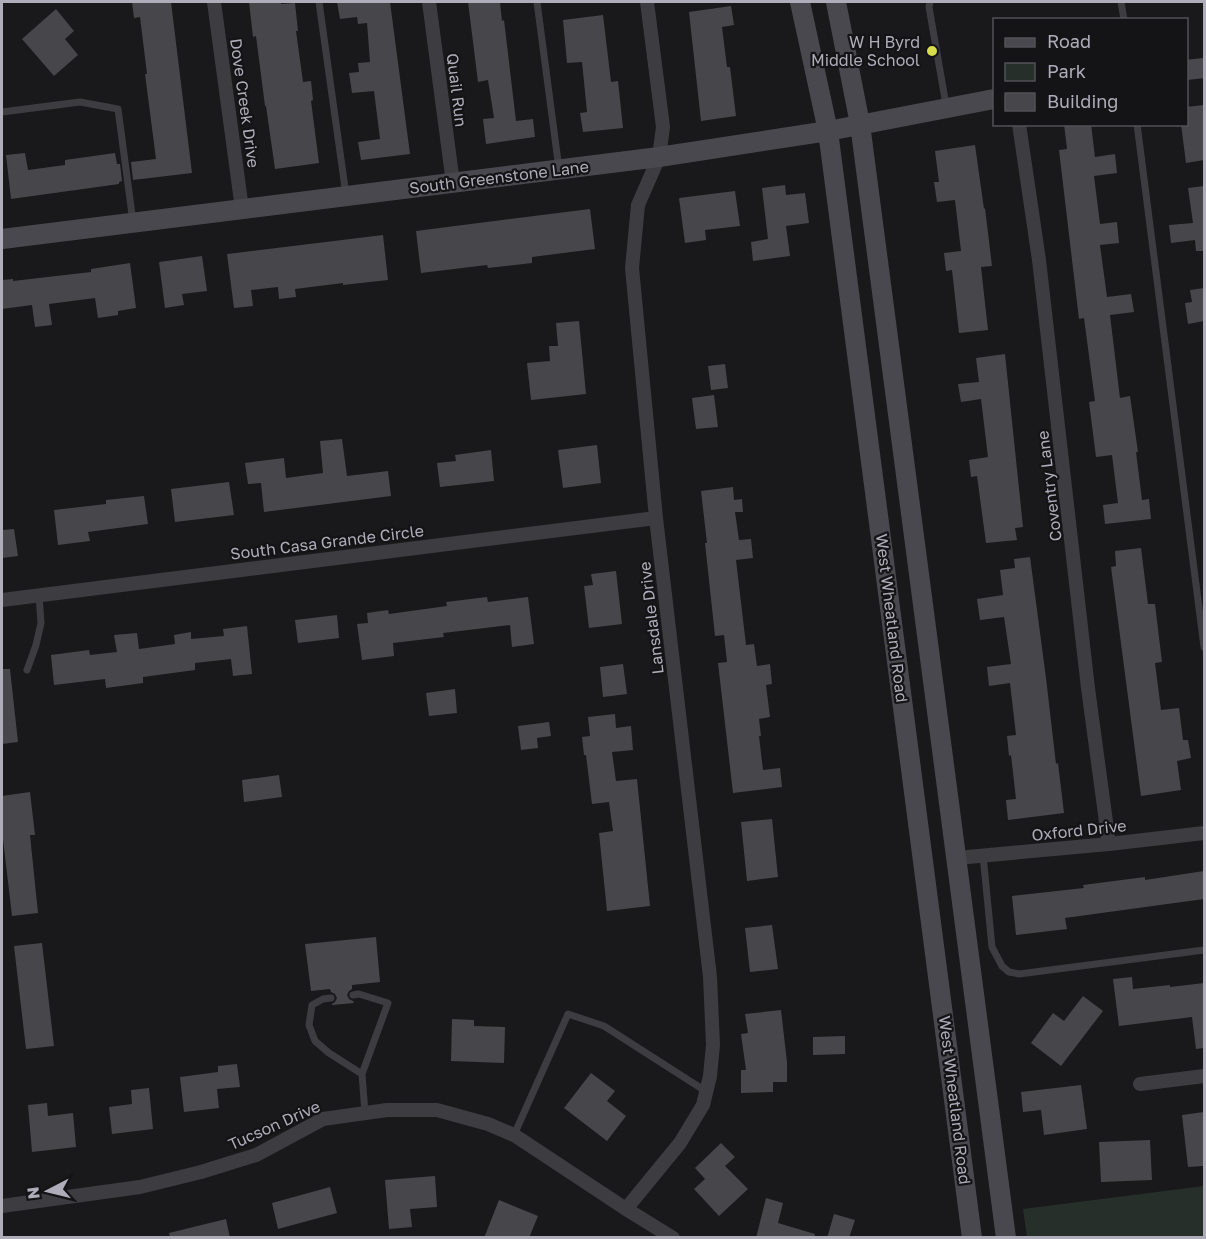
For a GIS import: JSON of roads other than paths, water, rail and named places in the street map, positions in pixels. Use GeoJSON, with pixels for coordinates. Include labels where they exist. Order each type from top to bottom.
{"type":"FeatureCollection","features":[{"type":"Feature","properties":{"kind":"main road","name":"West Wheatland Road"},"geometry":{"type":"LineString","coordinates":[[800,2],[828,131],[972,1238]]}},
{"type":"Feature","properties":{"kind":"main road","name":"West Wheatland Road"},"geometry":{"type":"LineString","coordinates":[[836,2],[860,124],[1006,1238]]}},
{"type":"Feature","properties":{"kind":"main road"},"geometry":{"type":"LineString","coordinates":[[1188,70],[1204,68]]}},
{"type":"Feature","properties":{"kind":"main road","name":"South Greenstone Lane"},"geometry":{"type":"LineString","coordinates":[[2,239],[659,157],[828,131],[993,99]]}},
{"type":"Feature","properties":{"kind":"street","name":"Dove Creek Drive"},"geometry":{"type":"LineString","coordinates":[[214,2],[242,209]]}},
{"type":"Feature","properties":{"kind":"street","name":"Quail Run"},"geometry":{"type":"LineString","coordinates":[[429,2],[453,183]]}},
{"type":"Feature","properties":{"kind":"street","name":"Lansdale Drive"},"geometry":{"type":"LineString","coordinates":[[626,1209],[680,1143],[703,1105],[710,1076],[713,1046],[710,977],[656,518],[632,268],[638,205],[659,157],[663,127],[647,2]]}},
{"type":"Feature","properties":{"kind":"street","name":"Coventry Lane"},"geometry":{"type":"LineString","coordinates":[[1019,126],[1039,260],[1087,676],[1109,844]]}},
{"type":"Feature","properties":{"kind":"street","name":"South Casa Grande Circle"},"geometry":{"type":"LineString","coordinates":[[2,600],[656,518]]}},
{"type":"Feature","properties":{"kind":"street","name":"Oxford Drive"},"geometry":{"type":"LineString","coordinates":[[957,858],[1204,833]]}},
{"type":"Feature","properties":{"kind":"street"},"geometry":{"type":"LineString","coordinates":[[1140,1084],[1204,1076]]}},
{"type":"Feature","properties":{"kind":"street","name":"Tucson Drive"},"geometry":{"type":"LineString","coordinates":[[2,1206],[140,1187],[201,1172],[256,1155],[323,1119],[387,1110],[437,1110],[489,1124],[514,1135],[673,1238]]}},
{"type":"Feature","properties":{"kind":"lane"},"geometry":{"type":"LineString","coordinates":[[320,2],[346,197]]}},
{"type":"Feature","properties":{"kind":"lane"},"geometry":{"type":"LineString","coordinates":[[537,2],[559,169]]}},
{"type":"Feature","properties":{"kind":"lane"},"geometry":{"type":"LineString","coordinates":[[930,2],[946,108]]}},
{"type":"Feature","properties":{"kind":"lane"},"geometry":{"type":"LineString","coordinates":[[1121,2],[1124,18]]}},
{"type":"Feature","properties":{"kind":"lane"},"geometry":{"type":"LineString","coordinates":[[2,112],[80,102],[118,108],[133,224]]}},
{"type":"Feature","properties":{"kind":"lane"},"geometry":{"type":"LineString","coordinates":[[1137,126],[1204,647]]}},
{"type":"Feature","properties":{"kind":"lane"},"geometry":{"type":"LineString","coordinates":[[27,670],[41,623],[39,595]]}},
{"type":"Feature","properties":{"kind":"lane"},"geometry":{"type":"LineString","coordinates":[[983,855],[992,947],[1002,966],[1009,972],[1019,974],[1204,950]]}},
{"type":"Feature","properties":{"kind":"lane"},"geometry":{"type":"LineString","coordinates":[[353,995],[359,994],[388,1003],[362,1074],[365,1113]]}},
{"type":"Feature","properties":{"kind":"lane"},"geometry":{"type":"LineString","coordinates":[[331,998],[323,999],[312,1005],[309,1025],[315,1041],[362,1074]]}},
{"type":"Feature","properties":{"kind":"lane"},"geometry":{"type":"LineString","coordinates":[[514,1135],[568,1014],[604,1026],[706,1092]]}},
{"type":"Feature","properties":{"kind":"place","name":"W H Byrd Middle School"},"geometry":{"type":"Point","coordinates":[932,51]}}]}
